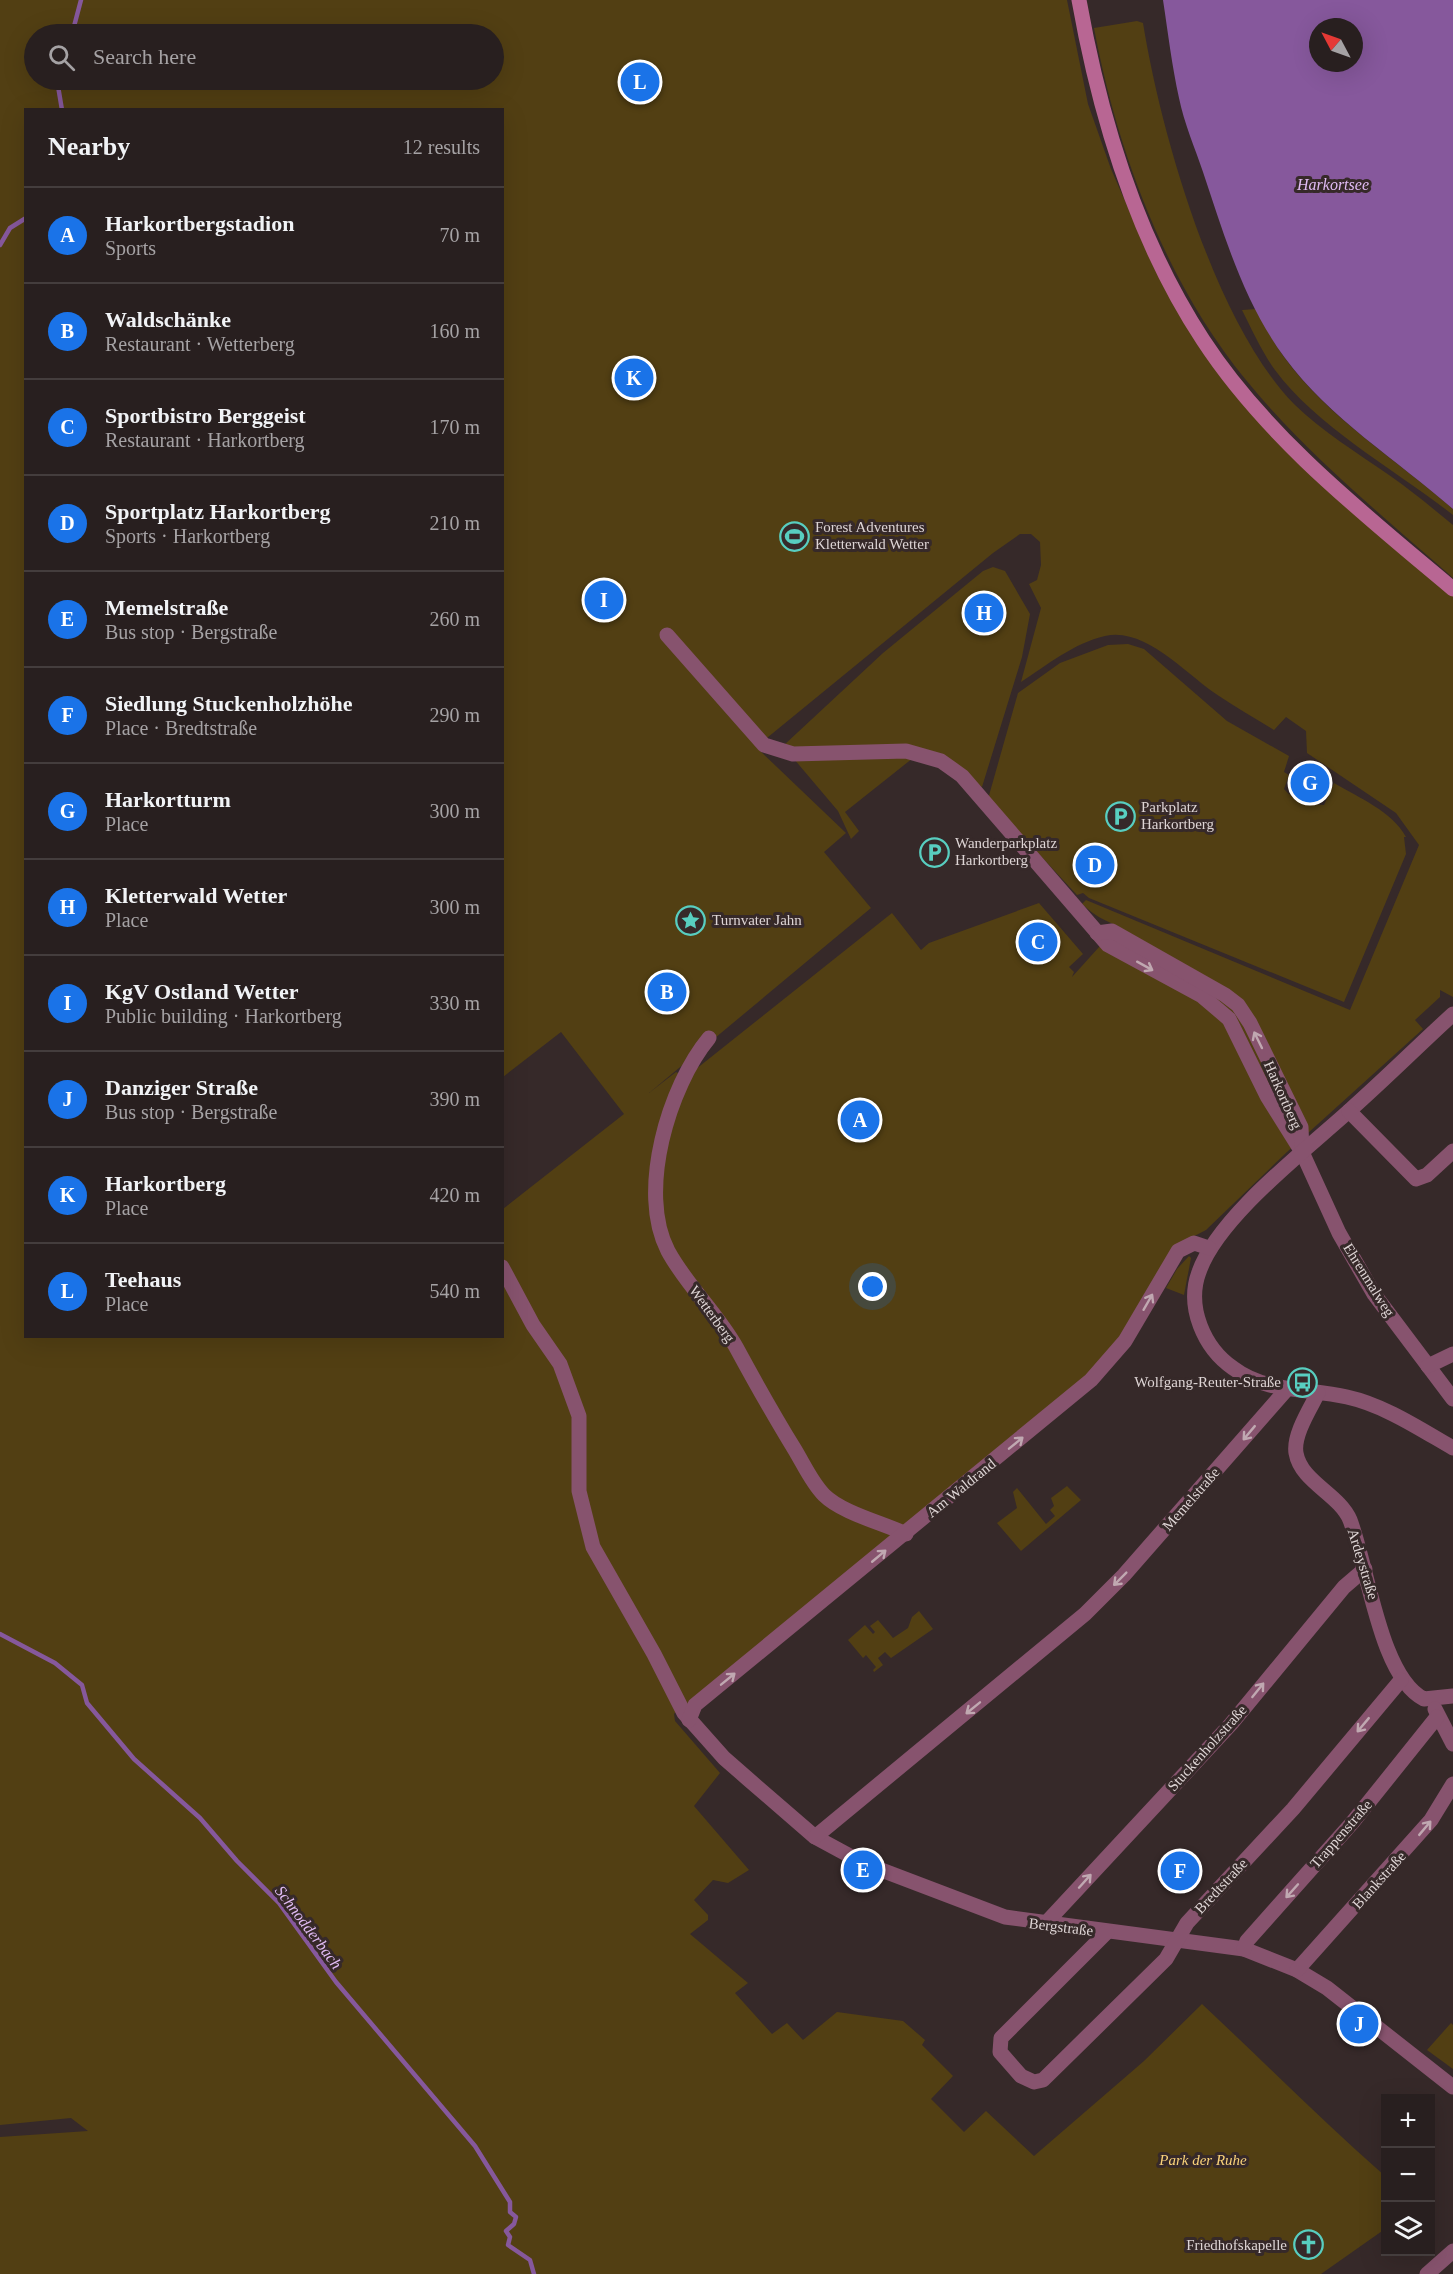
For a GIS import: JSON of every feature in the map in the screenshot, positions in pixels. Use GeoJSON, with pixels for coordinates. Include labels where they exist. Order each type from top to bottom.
{"type":"FeatureCollection","features":[{"type":"Feature","properties":{"kind":"main road"},"geometry":{"type":"LineString","coordinates":[[1079,0],[1098,95],[1114,149],[1157,256],[1203,340],[1250,401],[1287,441],[1367,516],[1453,589]]}},
{"type":"Feature","properties":{"kind":"street","name":"Harkortberg"},"geometry":{"type":"LineString","coordinates":[[667,634],[764,746],[793,754],[906,751],[941,761],[962,776],[1108,945],[1202,996],[1229,1019],[1267,1096],[1302,1152]]}},
{"type":"Feature","properties":{"kind":"street"},"geometry":{"type":"LineString","coordinates":[[1453,1014],[1302,1152],[1227,1225],[1209,1248],[1198,1274],[1195,1291],[1198,1322],[1215,1352],[1233,1368],[1256,1381],[1287,1389],[1364,1402],[1453,1448]]}},
{"type":"Feature","properties":{"kind":"street","name":"Wetterberg"},"geometry":{"type":"LineString","coordinates":[[709,1038],[694,1056],[685,1073],[666,1123],[656,1188],[662,1239],[678,1268],[726,1330],[788,1439],[825,1496],[845,1508],[906,1534]]}},
{"type":"Feature","properties":{"kind":"street"},"geometry":{"type":"LineString","coordinates":[[1349,1111],[1416,1179],[1427,1175],[1453,1151]]}},
{"type":"Feature","properties":{"kind":"street","name":"Ehrenmalweg"},"geometry":{"type":"LineString","coordinates":[[1302,1152],[1339,1233],[1374,1294],[1453,1399]]}},
{"type":"Feature","properties":{"kind":"street","name":"Am Waldrand"},"geometry":{"type":"LineString","coordinates":[[689,1720],[695,1705],[906,1534],[1090,1380],[1125,1341],[1178,1251],[1194,1242],[1209,1248]]}},
{"type":"Feature","properties":{"kind":"street"},"geometry":{"type":"LineString","coordinates":[[504,1271],[533,1325],[560,1364],[579,1416],[579,1491],[593,1547],[689,1720]]}},
{"type":"Feature","properties":{"kind":"street"},"geometry":{"type":"LineString","coordinates":[[1428,1366],[1453,1354]]}},
{"type":"Feature","properties":{"kind":"street","name":"Memelstraße"},"geometry":{"type":"LineString","coordinates":[[815,1837],[1085,1614],[1124,1575],[1287,1389]]}},
{"type":"Feature","properties":{"kind":"street","name":"Ardeystraße"},"geometry":{"type":"LineString","coordinates":[[1318,1393],[1304,1424],[1296,1452],[1309,1477],[1331,1495],[1349,1518],[1386,1645],[1401,1680],[1417,1696],[1432,1700]]}},
{"type":"Feature","properties":{"kind":"street","name":"Stuckenholzstraße"},"geometry":{"type":"LineString","coordinates":[[1045,1924],[1231,1724],[1344,1587],[1365,1569]]}},
{"type":"Feature","properties":{"kind":"street","name":"Bredtstraße"},"geometry":{"type":"LineString","coordinates":[[1107,1932],[1001,2038],[1000,2052],[1021,2076],[1034,2082],[1043,2080],[1166,1959],[1187,1923],[1293,1809],[1401,1680]]}},
{"type":"Feature","properties":{"kind":"street"},"geometry":{"type":"LineString","coordinates":[[1453,1696],[1432,1700],[1437,1717],[1453,1744]]}},
{"type":"Feature","properties":{"kind":"street","name":"Trappenstraße"},"geometry":{"type":"LineString","coordinates":[[1244,1949],[1247,1941],[1352,1823],[1437,1717]]}},
{"type":"Feature","properties":{"kind":"street","name":"Bergstraße"},"geometry":{"type":"LineString","coordinates":[[689,1720],[724,1758],[815,1837],[884,1872],[1005,1917],[1244,1949],[1297,1970],[1327,1988],[1453,2087]]}},
{"type":"Feature","properties":{"kind":"street","name":"Blankstraße"},"geometry":{"type":"LineString","coordinates":[[1297,1970],[1431,1820],[1453,1784]]}},
{"type":"Feature","properties":{"kind":"street"},"geometry":{"type":"LineString","coordinates":[[1427,2274],[1453,2251]]}},
{"type":"Feature","properties":{"kind":"green space","name":"Park der Ruhe"},"geometry":{"type":"Polygon","coordinates":[[[0,0],[1067,0],[1088,104],[1111,169],[1157,274],[1200,348],[1453,596],[1453,997],[1440,990],[1440,997],[1415,1020],[1423,1029],[1287,1152],[1206,1230],[1175,1246],[1121,1338],[1086,1376],[687,1706],[678,1709],[674,1714],[675,1721],[720,1773],[694,1806],[749,1870],[728,1883],[713,1880],[694,1900],[708,1915],[708,1920],[690,1934],[748,1983],[735,1993],[772,2034],[787,2023],[803,2040],[837,2012],[903,2021],[925,2040],[922,2045],[953,2076],[931,2099],[964,2132],[986,2111],[1034,2156],[1144,2061],[1202,2004],[1381,2172],[1381,2232],[1321,2274],[0,2274],[0,2137],[88,2131],[71,2118],[0,2125],[0,0]],[[1020,534],[993,553],[756,747],[846,833],[824,852],[871,908],[649,1093],[676,1072],[686,1077],[892,913],[921,950],[929,943],[1039,903],[1083,954],[1069,967],[1074,972],[1072,977],[1118,926],[1086,908],[1082,904],[1086,900],[1350,1010],[1419,845],[1396,813],[1307,753],[1306,731],[1286,717],[1274,730],[1219,696],[1150,645],[1135,638],[1120,635],[1094,639],[1061,655],[1021,682],[1041,608],[1029,584],[1037,580],[1041,565],[1040,542],[1031,534],[1020,534]]]}},
{"type":"Feature","properties":{"kind":"green space"},"geometry":{"type":"Polygon","coordinates":[[[1137,21],[1143,23],[1163,118],[1196,225],[1216,277],[1240,326],[1266,369],[1294,404],[1328,433],[1405,487],[1453,525],[1453,578],[1345,483],[1294,434],[1246,380],[1217,342],[1192,301],[1169,258],[1131,168],[1116,121],[1094,28],[1137,21]]]}},
{"type":"Feature","properties":{"kind":"green space"},"geometry":{"type":"Polygon","coordinates":[[[1256,309],[1284,357],[1321,400],[1364,438],[1453,509],[1453,515],[1335,429],[1292,391],[1270,363],[1242,310],[1256,309]]]}},
{"type":"Feature","properties":{"kind":"green space"},"geometry":{"type":"Polygon","coordinates":[[[993,567],[1005,571],[1030,614],[1022,657],[982,787],[963,774],[913,758],[845,812],[859,831],[851,839],[838,811],[783,746],[883,653],[983,571],[993,567]]]}},
{"type":"Feature","properties":{"kind":"green space"},"geometry":{"type":"Polygon","coordinates":[[[1128,644],[1144,649],[1227,721],[1289,756],[1284,772],[1289,775],[1284,789],[1297,800],[1324,805],[1334,783],[1384,812],[1406,837],[1404,837],[1406,854],[1344,1002],[1089,898],[1083,893],[1077,895],[988,799],[1018,693],[1060,663],[1108,645],[1128,644]]]}},
{"type":"Feature","properties":{"kind":"green space"},"geometry":{"type":"Polygon","coordinates":[[[1189,1256],[1191,1258],[1184,1295],[1166,1288],[1177,1269],[1189,1256]]]}},
{"type":"Feature","properties":{"kind":"green space"},"geometry":{"type":"Polygon","coordinates":[[[1067,1486],[1081,1500],[1021,1551],[997,1523],[1017,1508],[1013,1492],[1017,1488],[1046,1524],[1055,1516],[1050,1510],[1054,1506],[1051,1498],[1067,1486]]]}},
{"type":"Feature","properties":{"kind":"green space"},"geometry":{"type":"Polygon","coordinates":[[[919,1611],[933,1629],[891,1658],[885,1652],[878,1658],[883,1665],[874,1672],[876,1667],[866,1655],[863,1658],[848,1640],[865,1625],[873,1634],[875,1632],[870,1626],[878,1620],[893,1638],[908,1628],[912,1617],[919,1611]]]}},
{"type":"Feature","properties":{"kind":"green space"},"geometry":{"type":"Polygon","coordinates":[[[1451,2023],[1453,2025],[1453,2069],[1427,2050],[1451,2023]]]}},
{"type":"Feature","properties":{"kind":"water","name":"Harkortsee"},"geometry":{"type":"Polygon","coordinates":[[[1163,0],[1453,0],[1453,509],[1364,438],[1322,400],[1285,358],[1271,337],[1247,292],[1227,244],[1181,107],[1163,0]]]}},
{"type":"Feature","properties":{"kind":"waterway","name":"Schnodderbach"},"geometry":{"type":"LineString","coordinates":[[75,24],[81,0]]}},
{"type":"Feature","properties":{"kind":"waterway","name":"Schnodderbach"},"geometry":{"type":"LineString","coordinates":[[59,90],[62,108]]}},
{"type":"Feature","properties":{"kind":"waterway","name":"Schnodderbach"},"geometry":{"type":"LineString","coordinates":[[0,245],[10,228],[24,219]]}},
{"type":"Feature","properties":{"kind":"waterway","name":"Schnodderbach"},"geometry":{"type":"LineString","coordinates":[[0,1634],[55,1663],[82,1685],[87,1703],[134,1759],[200,1818],[237,1861],[279,1903],[336,1982],[475,2146],[510,2202],[510,2212],[516,2217],[514,2224],[506,2231],[510,2237],[508,2245],[530,2260],[534,2274]]}},
{"type":"Feature","properties":{"kind":"place","name":"Teehaus"},"geometry":{"type":"Point","coordinates":[640,82]}},
{"type":"Feature","properties":{"kind":"place","name":"Harkortberg"},"geometry":{"type":"Point","coordinates":[634,378]}},
{"type":"Feature","properties":{"kind":"place","name":"Forest Adventures Kletterwald Wetter"},"geometry":{"type":"Point","coordinates":[794,536]}},
{"type":"Feature","properties":{"kind":"place","name":"KgV Ostland Wetter"},"geometry":{"type":"Point","coordinates":[604,600]}},
{"type":"Feature","properties":{"kind":"place","name":"Kletterwald Wetter"},"geometry":{"type":"Point","coordinates":[984,613]}},
{"type":"Feature","properties":{"kind":"place","name":"Harkortturm"},"geometry":{"type":"Point","coordinates":[1310,783]}},
{"type":"Feature","properties":{"kind":"place","name":"Parkplatz Harkortberg"},"geometry":{"type":"Point","coordinates":[1120,816]}},
{"type":"Feature","properties":{"kind":"place","name":"Wanderparkplatz Harkortberg"},"geometry":{"type":"Point","coordinates":[934,852]}},
{"type":"Feature","properties":{"kind":"place","name":"Sportplatz Harkortberg"},"geometry":{"type":"Point","coordinates":[1095,865]}},
{"type":"Feature","properties":{"kind":"place","name":"Turnvater Jahn"},"geometry":{"type":"Point","coordinates":[691,920]}},
{"type":"Feature","properties":{"kind":"place","name":"Sportbistro Berggeist"},"geometry":{"type":"Point","coordinates":[1038,942]}},
{"type":"Feature","properties":{"kind":"place","name":"Waldschänke"},"geometry":{"type":"Point","coordinates":[667,992]}},
{"type":"Feature","properties":{"kind":"place","name":"Harkortbergstadion"},"geometry":{"type":"Point","coordinates":[860,1120]}},
{"type":"Feature","properties":{"kind":"place","name":"Wolfgang-Reuter-Straße"},"geometry":{"type":"Point","coordinates":[1302,1382]}},
{"type":"Feature","properties":{"kind":"place","name":"Memelstraße"},"geometry":{"type":"Point","coordinates":[863,1870]}},
{"type":"Feature","properties":{"kind":"place","name":"Siedlung Stuckenholzhöhe"},"geometry":{"type":"Point","coordinates":[1180,1871]}},
{"type":"Feature","properties":{"kind":"place","name":"Danziger Straße"},"geometry":{"type":"Point","coordinates":[1359,2024]}},
{"type":"Feature","properties":{"kind":"place","name":"Friedhofskapelle"},"geometry":{"type":"Point","coordinates":[1308,2245]}}]}
